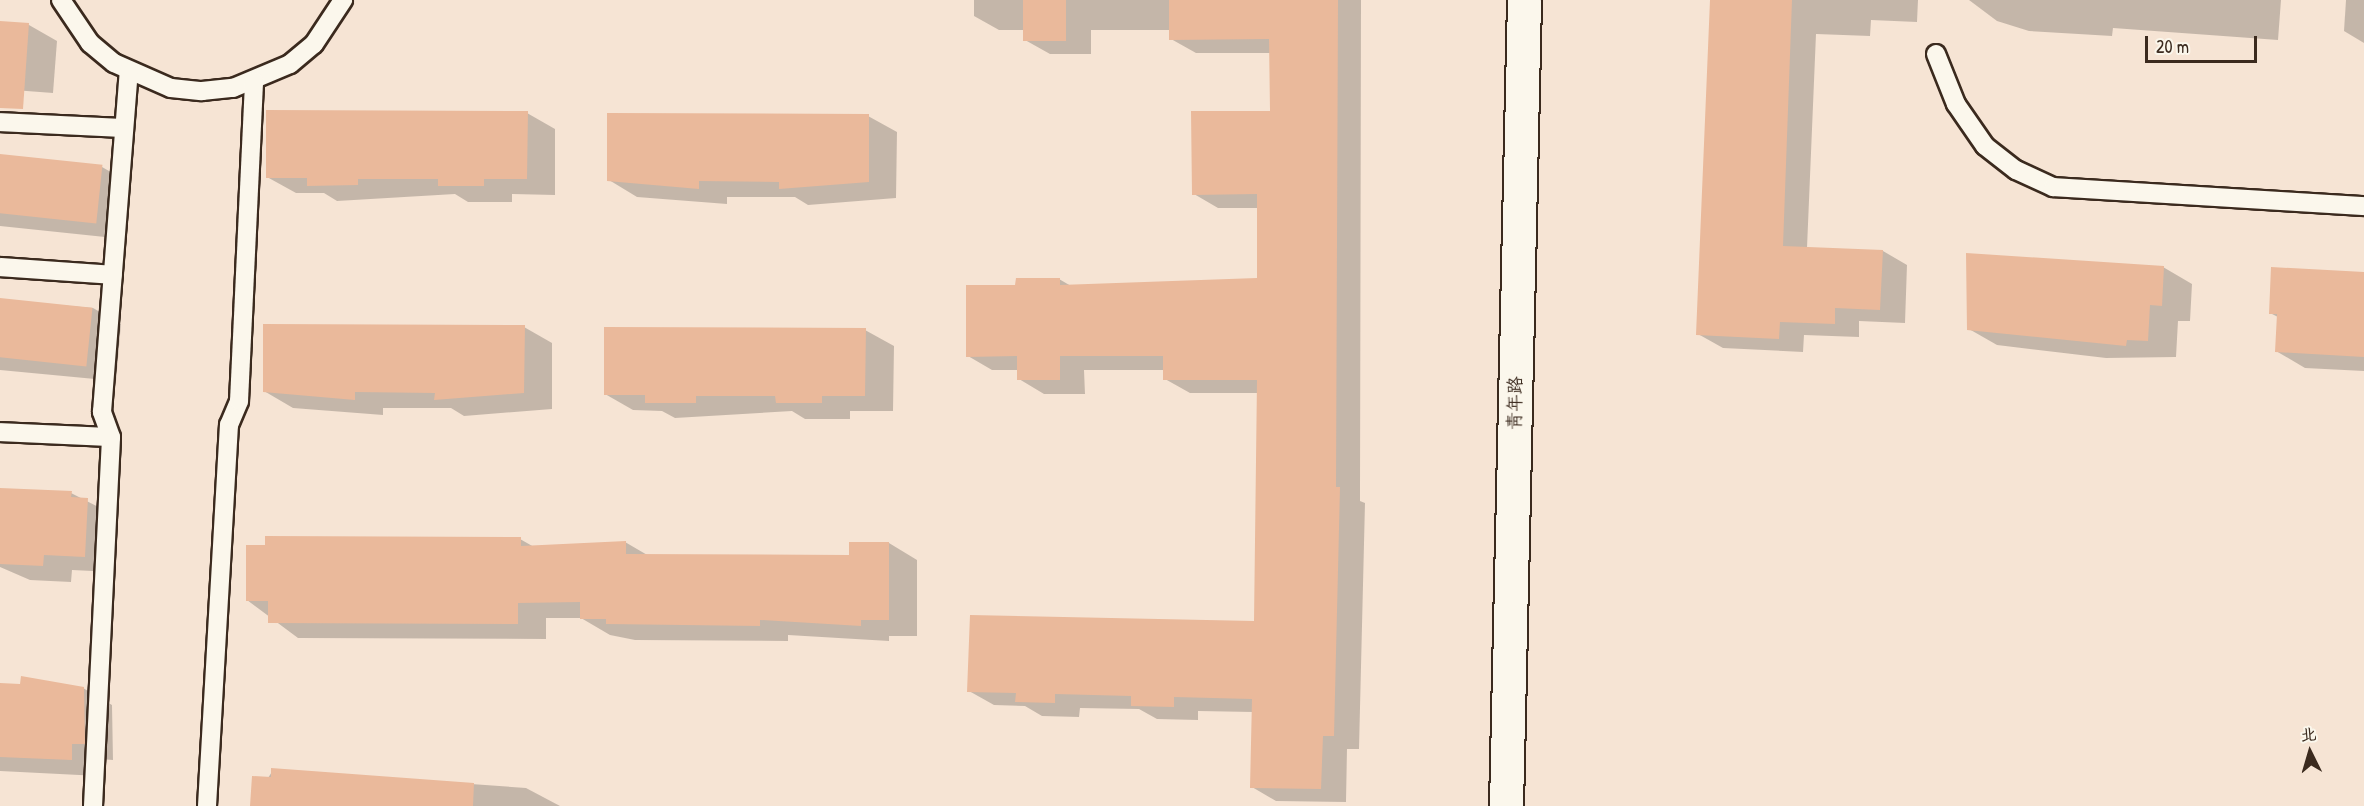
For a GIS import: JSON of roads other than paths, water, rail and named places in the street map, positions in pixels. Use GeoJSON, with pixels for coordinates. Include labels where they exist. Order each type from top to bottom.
{"type":"FeatureCollection","features":[{"type":"Feature","properties":{"kind":"street","name":"青年路"},"geometry":{"type":"LineString","coordinates":[[1506,806],[1524,0]]}},
{"type":"Feature","properties":{"kind":"lane"},"geometry":{"type":"LineString","coordinates":[[62,0],[90,43],[129,71],[171,88],[202,91],[254,81],[290,64],[314,44],[343,0]]}},
{"type":"Feature","properties":{"kind":"lane"},"geometry":{"type":"LineString","coordinates":[[1936,54],[1956,104],[1985,146],[2016,170],[2053,187],[2364,206]]}},
{"type":"Feature","properties":{"kind":"lane"},"geometry":{"type":"LineString","coordinates":[[93,806],[111,437],[102,412],[129,71]]}},
{"type":"Feature","properties":{"kind":"lane"},"geometry":{"type":"LineString","coordinates":[[207,806],[228,425],[239,401],[254,81]]}},
{"type":"Feature","properties":{"kind":"lane"},"geometry":{"type":"LineString","coordinates":[[0,122],[124,128]]}},
{"type":"Feature","properties":{"kind":"lane"},"geometry":{"type":"LineString","coordinates":[[0,267],[113,275]]}},
{"type":"Feature","properties":{"kind":"lane"},"geometry":{"type":"LineString","coordinates":[[0,432],[111,437]]}}]}
